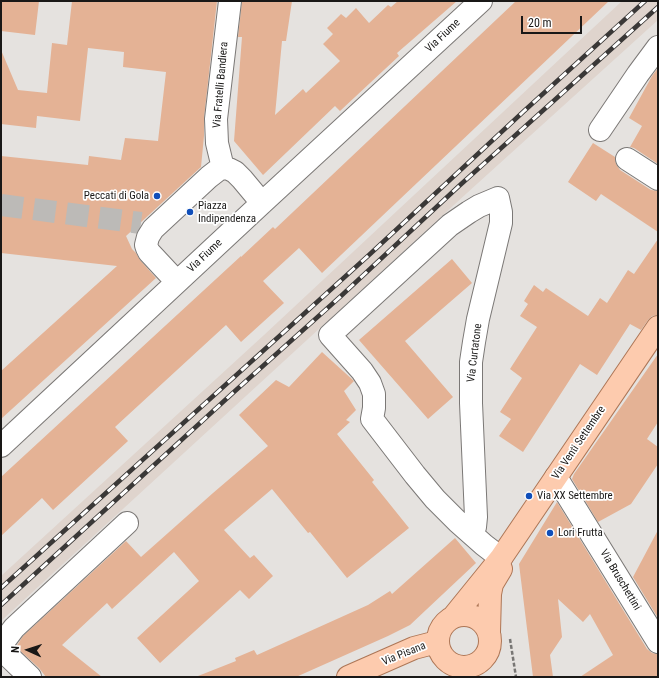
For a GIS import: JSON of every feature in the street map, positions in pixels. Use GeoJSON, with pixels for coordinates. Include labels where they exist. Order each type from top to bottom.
{"type":"FeatureCollection","features":[{"type":"Feature","properties":{"kind":"main road","name":"Via Venti Settembre"},"geometry":{"type":"LineString","coordinates":[[454,616],[501,558],[658,327]]}},
{"type":"Feature","properties":{"kind":"main road","name":"Via Venti Settembre"},"geometry":{"type":"LineString","coordinates":[[486,677],[489,640],[490,594],[492,584],[502,568],[501,558]]}},
{"type":"Feature","properties":{"kind":"main road"},"geometry":{"type":"LineString","coordinates":[[462,614],[478,618],[484,624],[489,640],[485,657],[479,663],[463,667],[455,666],[453,670],[442,656],[437,642],[441,626],[454,616],[462,614]]}},
{"type":"Feature","properties":{"kind":"main road","name":"Via Pisana"},"geometry":{"type":"LineString","coordinates":[[348,677],[414,648],[437,642]]}},
{"type":"Feature","properties":{"kind":"street","name":"Via Fratelli Bandiera"},"geometry":{"type":"LineString","coordinates":[[223,168],[218,143],[216,119],[230,1]]}},
{"type":"Feature","properties":{"kind":"street","name":"Via Fiume"},"geometry":{"type":"LineString","coordinates":[[1,446],[481,1]]}},
{"type":"Feature","properties":{"kind":"street"},"geometry":{"type":"LineString","coordinates":[[600,130],[658,47]]}},
{"type":"Feature","properties":{"kind":"street"},"geometry":{"type":"LineString","coordinates":[[627,159],[658,179]]}},
{"type":"Feature","properties":{"kind":"street"},"geometry":{"type":"LineString","coordinates":[[177,282],[149,252],[146,245],[148,237],[147,226],[218,170],[223,168],[235,172],[262,203]]}},
{"type":"Feature","properties":{"kind":"street","name":"Via Curtatone"},"geometry":{"type":"LineString","coordinates":[[498,198],[501,212],[501,223],[478,319],[471,362],[471,403],[476,517],[475,527],[472,534],[435,499],[410,469],[372,418],[374,394],[370,383],[362,371],[330,335],[450,225],[479,206],[498,198]]}},
{"type":"Feature","properties":{"kind":"street","name":"Via Bruschettini"},"geometry":{"type":"LineString","coordinates":[[556,477],[658,642]]}},
{"type":"Feature","properties":{"kind":"street"},"geometry":{"type":"LineString","coordinates":[[30,677],[6,654],[3,647],[5,640],[14,628],[127,523]]}},
{"type":"Feature","properties":{"kind":"street"},"geometry":{"type":"LineString","coordinates":[[472,534],[501,558]]}},
{"type":"Feature","properties":{"kind":"shaded area"},"geometry":{"type":"Polygon","coordinates":[[[622,1],[658,1],[658,20],[467,193],[1,621],[1,576],[264,335],[622,1]]]}},
{"type":"Feature","properties":{"kind":"building"},"geometry":{"type":"Polygon","coordinates":[[[1,1],[39,1],[35,35],[1,31],[1,1]]]}},
{"type":"Feature","properties":{"kind":"building"},"geometry":{"type":"Polygon","coordinates":[[[72,1],[217,1],[204,118],[201,167],[126,236],[132,249],[156,278],[1,419],[1,371],[117,266],[1,253],[1,156],[88,165],[89,156],[121,160],[125,138],[158,141],[166,72],[123,67],[124,52],[88,48],[80,121],[37,116],[36,128],[1,124],[1,50],[18,90],[47,93],[52,43],[67,45],[72,1]]]}},
{"type":"Feature","properties":{"kind":"building"},"geometry":{"type":"Polygon","coordinates":[[[242,1],[292,1],[286,41],[282,41],[275,115],[303,89],[306,93],[340,61],[323,44],[333,34],[327,28],[341,14],[346,18],[356,8],[369,23],[388,5],[391,7],[398,1],[457,1],[397,53],[399,56],[340,111],[335,106],[263,175],[234,141],[242,37],[238,37],[242,1]]]}},
{"type":"Feature","properties":{"kind":"building"},"geometry":{"type":"Polygon","coordinates":[[[516,1],[609,1],[322,273],[299,248],[263,281],[284,303],[241,342],[226,325],[115,427],[128,441],[53,510],[42,498],[1,536],[1,477],[273,227],[275,229],[516,1]]]}},
{"type":"Feature","properties":{"kind":"building"},"geometry":{"type":"Polygon","coordinates":[[[658,68],[658,164],[634,148],[630,147],[642,126],[629,118],[658,68]]]}},
{"type":"Feature","properties":{"kind":"building"},"geometry":{"type":"Polygon","coordinates":[[[593,143],[615,157],[616,164],[620,170],[651,190],[658,191],[658,232],[601,194],[596,201],[568,182],[593,143]]]}},
{"type":"Feature","properties":{"kind":"building"},"geometry":{"type":"Polygon","coordinates":[[[658,239],[658,315],[652,316],[641,330],[630,324],[597,375],[580,364],[523,452],[499,436],[511,419],[500,412],[522,378],[510,369],[537,327],[520,316],[528,304],[524,301],[534,285],[543,292],[546,288],[588,316],[600,298],[607,303],[628,270],[634,274],[658,239]]]}},
{"type":"Feature","properties":{"kind":"building"},"geometry":{"type":"Polygon","coordinates":[[[452,259],[472,283],[405,341],[453,397],[428,419],[359,340],[452,259]]]}},
{"type":"Feature","properties":{"kind":"building"},"geometry":{"type":"Polygon","coordinates":[[[322,352],[354,381],[344,391],[356,410],[346,420],[350,422],[337,434],[374,480],[372,482],[409,528],[347,578],[310,532],[308,533],[272,489],[224,530],[250,558],[254,555],[273,576],[249,599],[240,590],[160,663],[137,638],[199,581],[174,552],[112,609],[107,603],[62,645],[102,677],[46,677],[39,668],[16,647],[23,636],[126,541],[141,557],[268,446],[239,415],[276,380],[289,387],[322,352]]]}},
{"type":"Feature","properties":{"kind":"building"},"geometry":{"type":"Polygon","coordinates":[[[658,354],[658,422],[647,439],[658,447],[658,464],[631,504],[598,522],[572,479],[658,354]]]}},
{"type":"Feature","properties":{"kind":"building"},"geometry":{"type":"Polygon","coordinates":[[[557,502],[647,649],[652,653],[658,654],[658,677],[580,677],[613,655],[590,614],[583,622],[558,599],[562,637],[550,655],[553,677],[533,677],[519,564],[557,502]]]}},
{"type":"Feature","properties":{"kind":"building"},"geometry":{"type":"Polygon","coordinates":[[[658,530],[658,618],[633,577],[658,530]]]}},
{"type":"Feature","properties":{"kind":"building"},"geometry":{"type":"Polygon","coordinates":[[[455,538],[476,563],[410,625],[296,677],[198,677],[236,661],[235,658],[254,650],[257,655],[368,605],[390,591],[392,594],[455,538]]]}},
{"type":"Feature","properties":{"kind":"tunnel"},"geometry":{"type":"LineString","coordinates":[[1,205],[141,223]]}},
{"type":"Feature","properties":{"kind":"railway"},"geometry":{"type":"LineString","coordinates":[[1,588],[369,255],[645,1]]}},
{"type":"Feature","properties":{"kind":"railway"},"geometry":{"type":"LineString","coordinates":[[1,605],[341,296],[459,186],[658,7]]}},
{"type":"Feature","properties":{"kind":"place","name":"Peccati di Gola"},"geometry":{"type":"Point","coordinates":[157,196]}},
{"type":"Feature","properties":{"kind":"place","name":"Piazza Indipendenza"},"geometry":{"type":"Point","coordinates":[190,212]}},
{"type":"Feature","properties":{"kind":"place","name":"Via XX Settembre"},"geometry":{"type":"Point","coordinates":[529,496]}},
{"type":"Feature","properties":{"kind":"place","name":"Lori Frutta"},"geometry":{"type":"Point","coordinates":[550,533]}}]}
